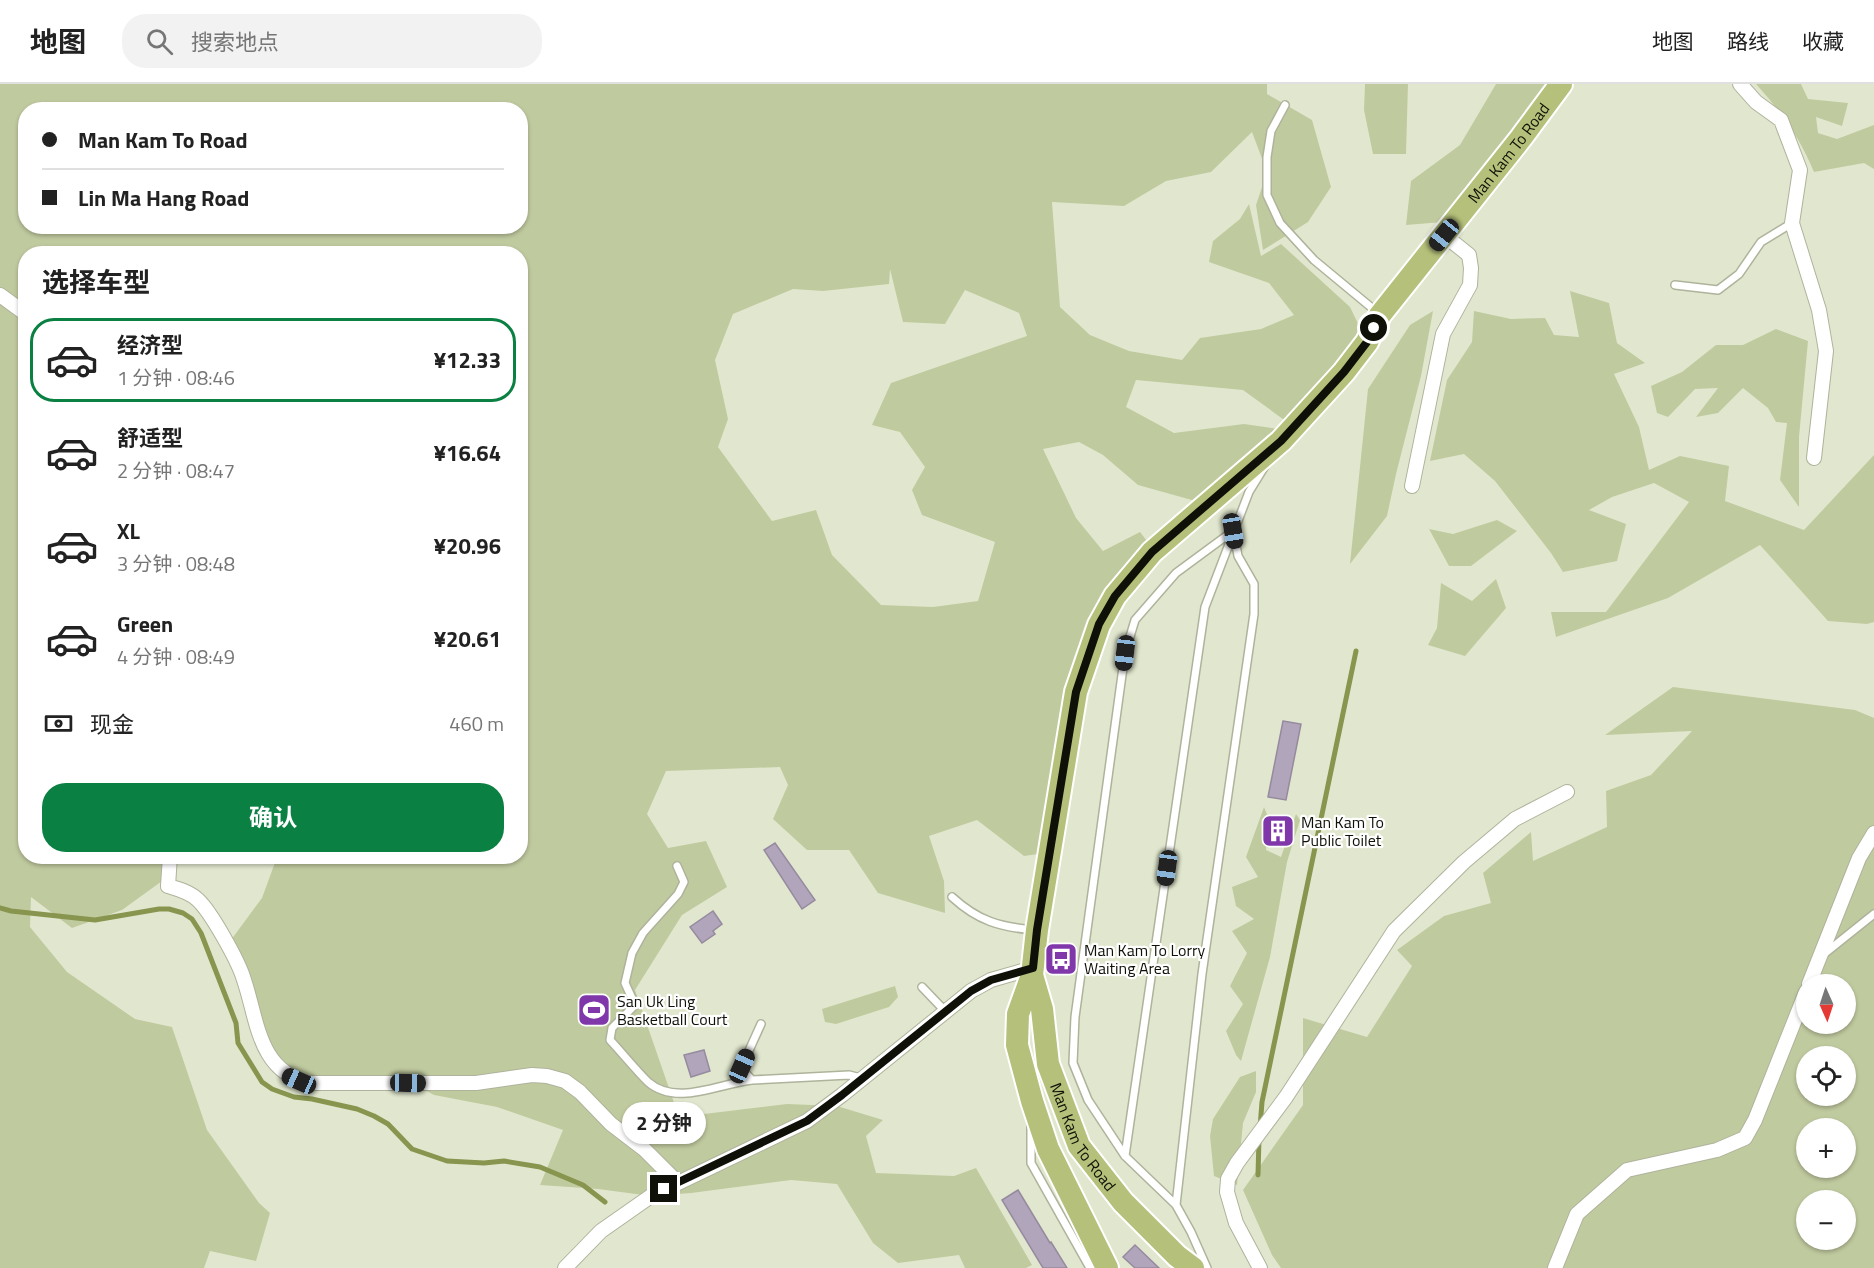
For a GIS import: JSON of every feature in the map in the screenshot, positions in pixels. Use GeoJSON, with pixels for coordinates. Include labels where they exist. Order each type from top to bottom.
{"type":"FeatureCollection","features":[{"type":"Feature","properties":{"kind":"main road","name":"Man Kam To Road"},"geometry":{"type":"LineString","coordinates":[[1107,1268],[1048,1149],[1017,1045],[1018,1014],[1033,971],[1037,930],[1076,692],[1099,624],[1115,596],[1152,552],[1281,441],[1344,372],[1367,342],[1380,315],[1521,138],[1561,84]]}},
{"type":"Feature","properties":{"kind":"main road","name":"Man Kam To Road"},"geometry":{"type":"LineString","coordinates":[[1033,971],[1042,1009],[1048,1064],[1079,1146],[1123,1202],[1177,1256],[1193,1268]]}},
{"type":"Feature","properties":{"kind":"street"},"geometry":{"type":"LineString","coordinates":[[1740,84],[1756,102],[1781,120],[1800,170],[1792,224],[1819,310],[1826,351],[1814,458]]}},
{"type":"Feature","properties":{"kind":"street"},"geometry":{"type":"LineString","coordinates":[[1412,486],[1443,334],[1470,285],[1469,255],[1444,235]]}},
{"type":"Feature","properties":{"kind":"street"},"geometry":{"type":"LineString","coordinates":[[0,295],[18,308]]}},
{"type":"Feature","properties":{"kind":"street"},"geometry":{"type":"LineString","coordinates":[[1260,1268],[1236,1223],[1227,1192],[1228,1179],[1236,1163],[1286,1097],[1394,932],[1464,862],[1515,819],[1568,792]]}},
{"type":"Feature","properties":{"kind":"street"},"geometry":{"type":"LineString","coordinates":[[1813,974],[1859,858],[1874,833]]}},
{"type":"Feature","properties":{"kind":"street"},"geometry":{"type":"LineString","coordinates":[[169,864],[168,886],[184,891],[197,899],[207,911],[244,977],[261,1040],[268,1055],[287,1076],[309,1083],[450,1084],[476,1083],[532,1075],[547,1076],[564,1081],[580,1092],[611,1124],[645,1150],[677,1182]]}},
{"type":"Feature","properties":{"kind":"street"},"geometry":{"type":"LineString","coordinates":[[565,1268],[601,1231],[631,1208],[677,1182],[807,1121],[971,991],[991,980],[1033,971]]}},
{"type":"Feature","properties":{"kind":"street"},"geometry":{"type":"LineString","coordinates":[[1555,1268],[1577,1214],[1627,1170],[1717,1150],[1745,1138],[1755,1120],[1796,1017]]}},
{"type":"Feature","properties":{"kind":"lane"},"geometry":{"type":"LineString","coordinates":[[1286,105],[1271,131],[1267,157],[1267,195],[1280,223],[1314,260],[1380,315]]}},
{"type":"Feature","properties":{"kind":"lane"},"geometry":{"type":"LineString","coordinates":[[1675,285],[1718,290],[1739,274],[1761,242],[1792,224]]}},
{"type":"Feature","properties":{"kind":"lane"},"geometry":{"type":"LineString","coordinates":[[1125,1156],[1205,607],[1249,492],[1281,441]]}},
{"type":"Feature","properties":{"kind":"lane"},"geometry":{"type":"LineString","coordinates":[[1207,1268],[1176,1205],[1125,1156],[1088,1100],[1073,1063],[1075,1017],[1125,653],[1135,620],[1148,604],[1176,573],[1233,531]]}},
{"type":"Feature","properties":{"kind":"lane"},"geometry":{"type":"LineString","coordinates":[[1176,1205],[1202,974],[1254,614],[1254,584],[1238,556],[1233,531]]}},
{"type":"Feature","properties":{"kind":"lane"},"geometry":{"type":"LineString","coordinates":[[677,866],[684,882],[678,894],[643,933],[632,953],[625,982],[634,1005],[612,1028],[610,1040],[650,1083],[673,1093],[690,1093],[752,1080],[849,1075],[863,1078]]}},
{"type":"Feature","properties":{"kind":"lane"},"geometry":{"type":"LineString","coordinates":[[952,897],[965,909],[987,922],[1009,928],[1037,930]]}},
{"type":"Feature","properties":{"kind":"lane"},"geometry":{"type":"LineString","coordinates":[[1820,957],[1874,914]]}},
{"type":"Feature","properties":{"kind":"lane"},"geometry":{"type":"LineString","coordinates":[[922,987],[945,1011]]}},
{"type":"Feature","properties":{"kind":"lane"},"geometry":{"type":"LineString","coordinates":[[752,1080],[742,1066],[761,1023]]}},
{"type":"Feature","properties":{"kind":"lane","name":"Man Kam To Road"},"geometry":{"type":"LineString","coordinates":[[1032,1101],[1031,1163],[1090,1268]]}},
{"type":"Feature","properties":{"kind":"green space"},"geometry":{"type":"Polygon","coordinates":[[[0,84],[1267,84],[1267,94],[1312,120],[1331,187],[1308,222],[1263,250],[1256,205],[1267,172],[1252,132],[1211,172],[1166,181],[1124,206],[1052,202],[1060,307],[1090,335],[1129,351],[1182,360],[1200,338],[1261,329],[1294,315],[1269,283],[1209,262],[1213,241],[1240,219],[1249,204],[1261,256],[1281,244],[1350,307],[1367,342],[1298,430],[1243,390],[1136,380],[1126,407],[1174,433],[1244,424],[1285,430],[1199,502],[1138,485],[1103,455],[1079,442],[1043,449],[1076,518],[1103,551],[1140,532],[1150,545],[1091,620],[1045,853],[1024,856],[977,820],[929,836],[944,881],[945,913],[878,893],[849,850],[807,850],[773,819],[788,785],[780,767],[666,771],[647,814],[668,848],[706,841],[727,887],[682,915],[635,990],[679,1117],[787,1104],[837,1106],[883,1120],[866,1136],[876,1173],[954,1176],[976,1168],[1032,1265],[1026,1268],[965,1268],[959,1255],[898,1263],[873,1243],[837,1184],[791,1180],[651,1196],[540,1185],[563,1130],[497,1107],[434,1095],[419,1087],[322,1086],[277,1068],[228,944],[262,898],[274,864],[528,864],[528,246],[18,246],[18,864],[166,864],[169,876],[122,910],[72,928],[31,897],[30,927],[67,972],[135,1019],[172,1027],[207,1130],[259,1203],[270,1213],[256,1261],[210,1251],[204,1268],[0,1268],[0,84]],[[890,269],[889,284],[823,291],[793,289],[733,314],[715,360],[728,419],[718,447],[772,521],[816,510],[832,555],[881,605],[933,607],[978,601],[995,542],[922,515],[912,490],[925,467],[900,432],[872,425],[891,383],[1027,336],[1019,313],[965,290],[945,324],[903,322],[890,269]]]}},
{"type":"Feature","properties":{"kind":"green space"},"geometry":{"type":"Polygon","coordinates":[[[1365,84],[1408,84],[1406,154],[1373,154],[1364,110],[1365,84]]]}},
{"type":"Feature","properties":{"kind":"green space"},"geometry":{"type":"Polygon","coordinates":[[[1496,84],[1560,84],[1455,221],[1406,225],[1411,181],[1460,145],[1496,84]]]}},
{"type":"Feature","properties":{"kind":"green space"},"geometry":{"type":"Polygon","coordinates":[[[1756,84],[1801,84],[1808,99],[1848,103],[1842,126],[1816,117],[1818,133],[1837,139],[1874,125],[1874,169],[1864,163],[1814,172],[1789,125],[1756,84]]]}},
{"type":"Feature","properties":{"kind":"green space"},"geometry":{"type":"Polygon","coordinates":[[[1570,291],[1609,303],[1617,343],[1645,363],[1614,374],[1639,427],[1649,470],[1680,456],[1729,466],[1725,501],[1804,530],[1874,455],[1874,622],[1867,624],[1828,621],[1760,545],[1668,598],[1556,637],[1551,612],[1606,612],[1689,502],[1654,483],[1612,497],[1589,510],[1626,524],[1617,561],[1563,572],[1495,481],[1464,454],[1430,461],[1447,380],[1472,342],[1474,311],[1511,319],[1545,318],[1554,335],[1579,337],[1570,291]]]}},
{"type":"Feature","properties":{"kind":"green space"},"geometry":{"type":"Polygon","coordinates":[[[1433,311],[1421,376],[1387,516],[1350,564],[1368,389],[1410,325],[1433,311]]]}},
{"type":"Feature","properties":{"kind":"green space"},"geometry":{"type":"Polygon","coordinates":[[[1776,329],[1808,341],[1799,437],[1799,507],[1780,480],[1787,423],[1776,422],[1768,408],[1743,388],[1718,413],[1696,417],[1718,388],[1695,389],[1668,417],[1657,413],[1651,386],[1682,372],[1716,345],[1743,345],[1776,329]]]}},
{"type":"Feature","properties":{"kind":"green space"},"geometry":{"type":"Polygon","coordinates":[[[1497,520],[1517,531],[1471,566],[1449,566],[1429,529],[1453,534],[1497,520]]]}},
{"type":"Feature","properties":{"kind":"green space"},"geometry":{"type":"Polygon","coordinates":[[[1496,579],[1506,608],[1465,656],[1428,645],[1437,628],[1441,583],[1472,601],[1496,579]]]}},
{"type":"Feature","properties":{"kind":"green space"},"geometry":{"type":"Polygon","coordinates":[[[1673,687],[1855,710],[1874,718],[1874,1268],[1281,1268],[1272,1255],[1243,1190],[1303,1105],[1303,1018],[1367,1037],[1412,966],[1397,950],[1444,916],[1491,903],[1483,873],[1531,832],[1533,861],[1607,827],[1606,791],[1651,775],[1692,731],[1605,735],[1673,687]]]}},
{"type":"Feature","properties":{"kind":"green space"},"geometry":{"type":"Polygon","coordinates":[[[1264,807],[1268,817],[1266,850],[1281,857],[1296,814],[1300,820],[1287,862],[1270,957],[1241,1061],[1226,1031],[1243,1004],[1230,986],[1247,953],[1232,931],[1254,919],[1236,906],[1232,887],[1258,877],[1246,857],[1264,807]]]}},
{"type":"Feature","properties":{"kind":"green space"},"geometry":{"type":"Polygon","coordinates":[[[895,986],[898,997],[889,1007],[836,1024],[825,1022],[822,1009],[895,986]]]}},
{"type":"Feature","properties":{"kind":"green space"},"geometry":{"type":"Polygon","coordinates":[[[1256,1071],[1256,1092],[1243,1123],[1237,1185],[1214,1176],[1210,1136],[1213,1119],[1240,1077],[1256,1071]]]}},
{"type":"Feature","properties":{"kind":"building"},"geometry":{"type":"Polygon","coordinates":[[[1283,721],[1301,724],[1286,800],[1268,797],[1283,721]]]}},
{"type":"Feature","properties":{"kind":"building"},"geometry":{"type":"Polygon","coordinates":[[[775,843],[815,900],[802,909],[764,850],[775,843]]]}},
{"type":"Feature","properties":{"kind":"building"},"geometry":{"type":"Polygon","coordinates":[[[713,911],[722,924],[713,931],[715,934],[702,943],[690,927],[713,911]]]}},
{"type":"Feature","properties":{"kind":"building"},"geometry":{"type":"Polygon","coordinates":[[[704,1050],[710,1071],[691,1077],[684,1055],[704,1050]]]}},
{"type":"Feature","properties":{"kind":"building"},"geometry":{"type":"Polygon","coordinates":[[[1018,1190],[1067,1268],[1043,1268],[1002,1200],[1018,1190]]]}},
{"type":"Feature","properties":{"kind":"building"},"geometry":{"type":"Polygon","coordinates":[[[1135,1245],[1159,1268],[1135,1268],[1123,1257],[1135,1245]]]}},
{"type":"Feature","properties":{"kind":"waterway"},"geometry":{"type":"LineString","coordinates":[[1260,1128],[1262,1102],[1356,651]]}},
{"type":"Feature","properties":{"kind":"waterway"},"geometry":{"type":"LineString","coordinates":[[0,908],[95,920],[159,909],[183,913],[192,919],[201,933],[236,1023],[238,1043],[262,1082],[272,1089],[294,1097],[357,1109],[388,1124],[412,1149],[447,1161],[484,1163],[504,1161],[540,1167],[583,1185],[605,1202]]}},
{"type":"Feature","properties":{"kind":"waterway"},"geometry":{"type":"LineString","coordinates":[[1258,1175],[1259,1138]]}},
{"type":"Feature","properties":{"kind":"place","name":"Man Kam To Public Toilet"},"geometry":{"type":"Point","coordinates":[1278,831]}},
{"type":"Feature","properties":{"kind":"place","name":"Man Kam To Lorry Waiting Area"},"geometry":{"type":"Point","coordinates":[1061,959]}},
{"type":"Feature","properties":{"kind":"place","name":"San Uk Ling Basketball Court"},"geometry":{"type":"Point","coordinates":[594,1010]}},
{"type":"Feature","properties":{"kind":"route"},"geometry":{"type":"LineString","coordinates":[[664,1189],[807,1121],[971,991],[991,980],[1033,968],[1037,930],[1076,692],[1099,624],[1115,596],[1152,552],[1281,441],[1344,372],[1367,342],[1374,328]]}}]}
